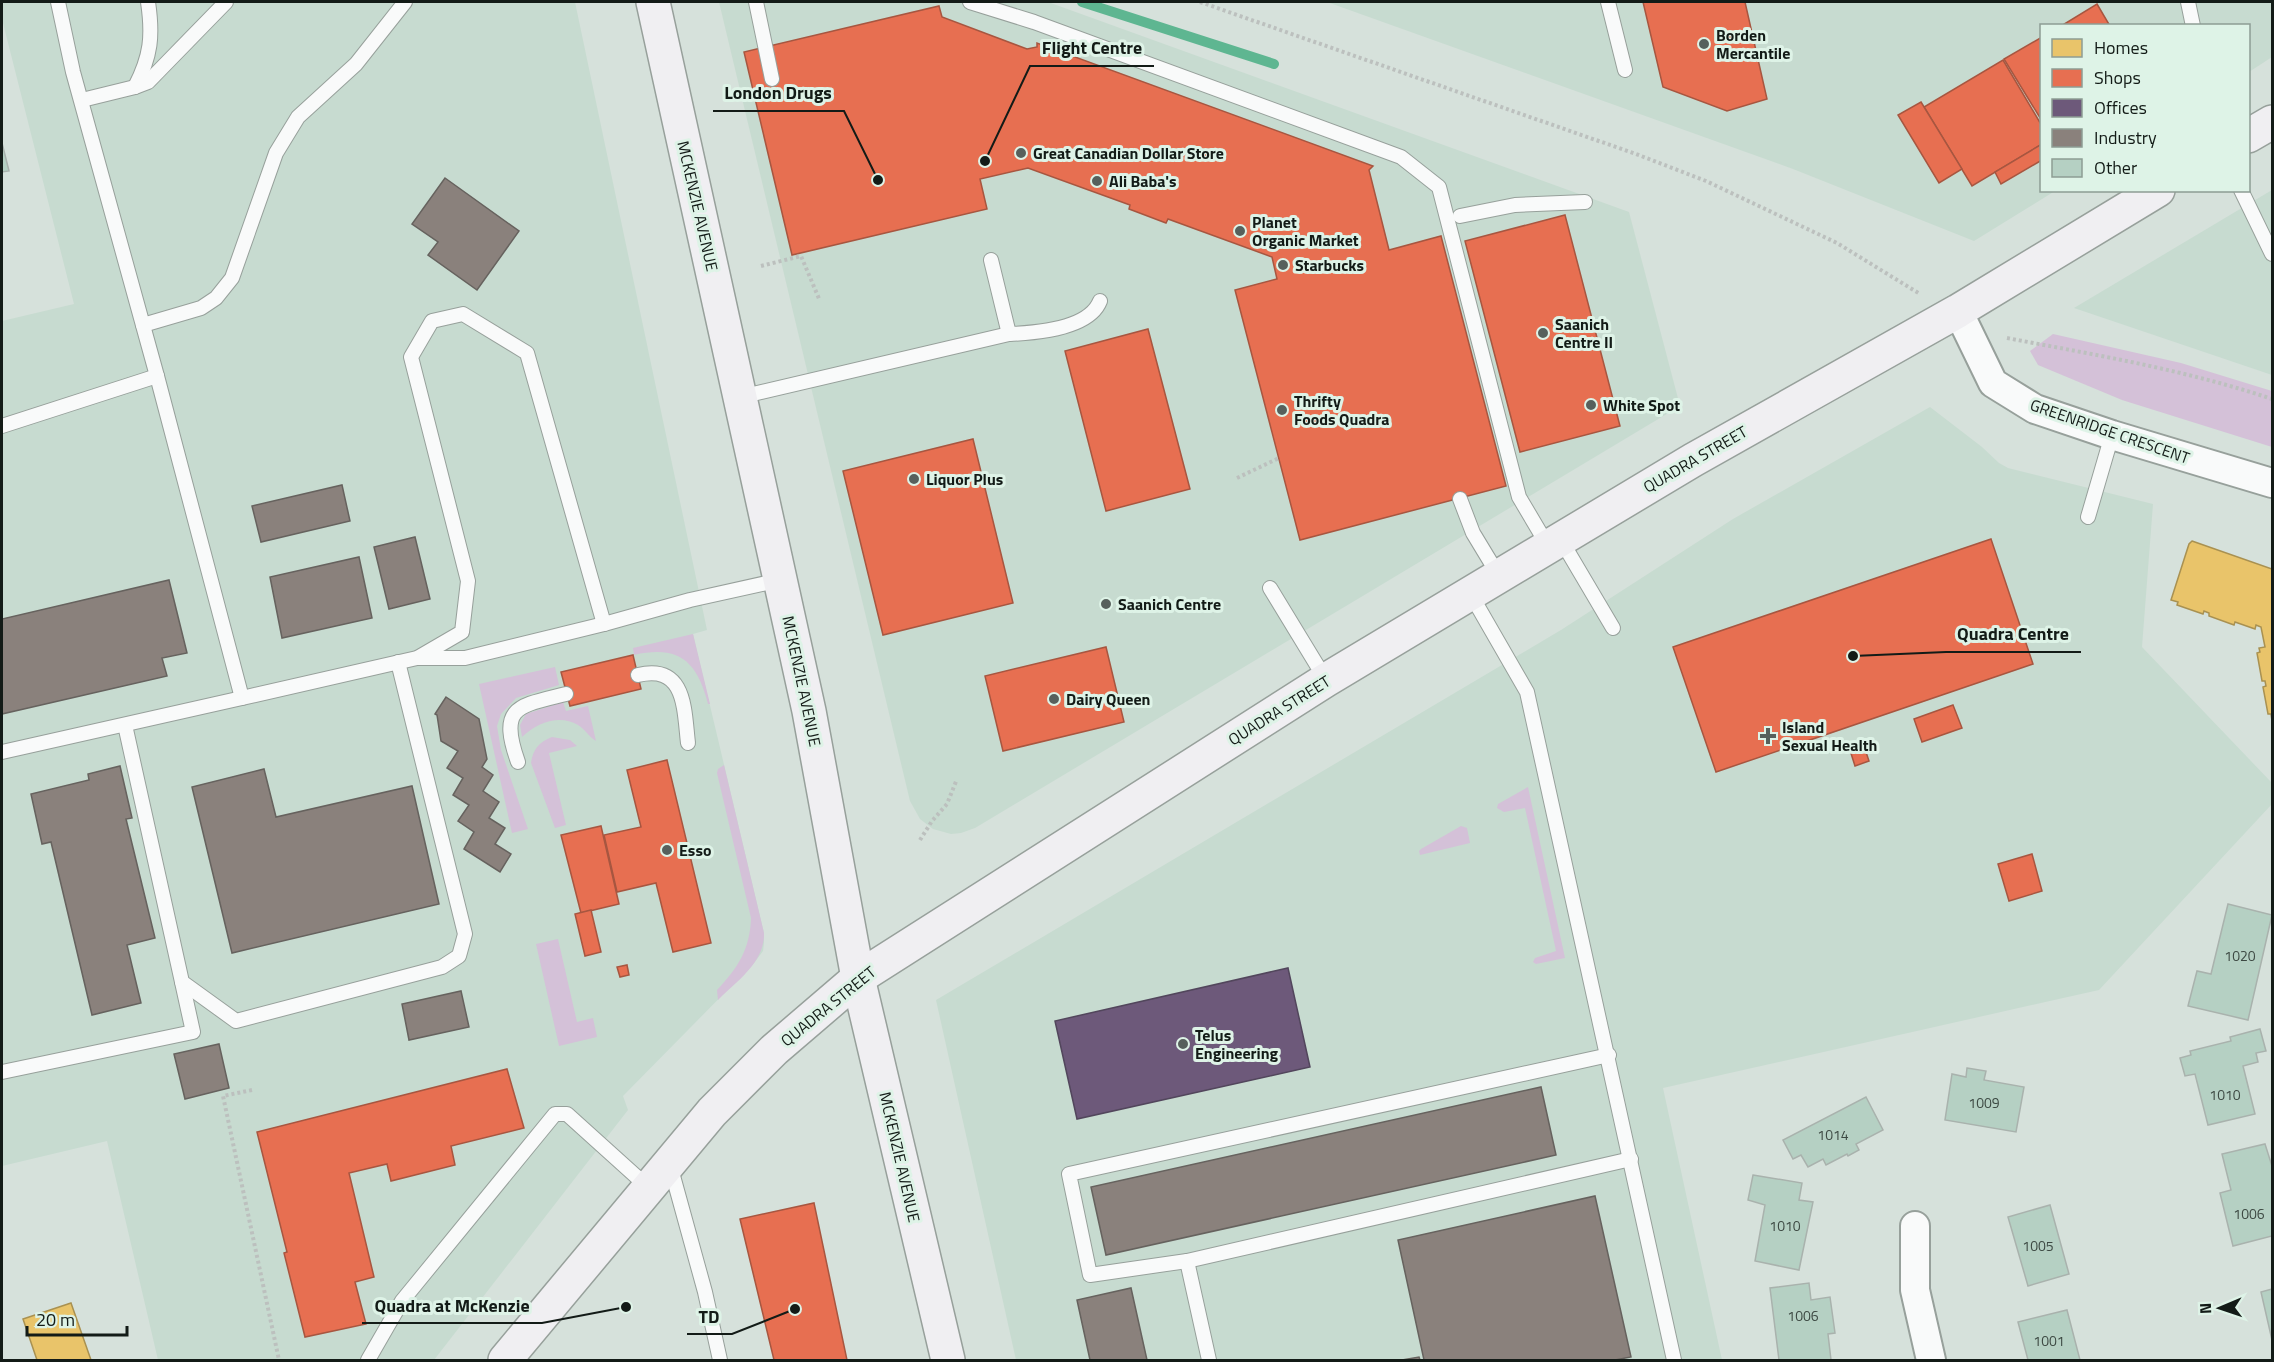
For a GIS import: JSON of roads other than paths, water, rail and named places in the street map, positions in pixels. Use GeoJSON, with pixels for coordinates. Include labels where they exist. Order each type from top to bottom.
{"type":"FeatureCollection","features":[{"type":"Feature","properties":{"kind":"main road","name":"MCKENZIE AVENUE"},"geometry":{"type":"LineString","coordinates":[[653,2],[809,711],[858,978],[948,1360]]}},
{"type":"Feature","properties":{"kind":"main road"},"geometry":{"type":"LineString","coordinates":[[2250,135],[2272,122]]}},
{"type":"Feature","properties":{"kind":"main road","name":"QUADRA STREET"},"geometry":{"type":"LineString","coordinates":[[505,1360],[712,1112],[746,1076],[858,978],[1326,680],[1554,542],[1745,430],[1958,311],[2155,192]]}},
{"type":"Feature","properties":{"kind":"street","name":"GREENRIDGE CRESCENT"},"geometry":{"type":"LineString","coordinates":[[1958,311],[1994,382],[2035,409],[2112,435],[2272,483]]}},
{"type":"Feature","properties":{"kind":"street"},"geometry":{"type":"LineString","coordinates":[[1915,1226],[1915,1290],[1931,1360]]}},
{"type":"Feature","properties":{"kind":"lane"},"geometry":{"type":"LineString","coordinates":[[58,2],[82,100],[158,376],[242,698]]}},
{"type":"Feature","properties":{"kind":"lane"},"geometry":{"type":"LineString","coordinates":[[135,87],[148,60],[152,44],[148,2]]}},
{"type":"Feature","properties":{"kind":"lane"},"geometry":{"type":"LineString","coordinates":[[82,100],[148,82],[226,2]]}},
{"type":"Feature","properties":{"kind":"lane"},"geometry":{"type":"LineString","coordinates":[[143,325],[201,308],[216,298],[232,278],[276,153],[298,117],[356,64],[405,2]]}},
{"type":"Feature","properties":{"kind":"lane"},"geometry":{"type":"LineString","coordinates":[[756,2],[772,79]]}},
{"type":"Feature","properties":{"kind":"lane"},"geometry":{"type":"LineString","coordinates":[[970,2],[1034,22],[1401,157],[1439,187],[1519,496],[1554,542],[1613,628]]}},
{"type":"Feature","properties":{"kind":"lane"},"geometry":{"type":"LineString","coordinates":[[1608,2],[1625,70]]}},
{"type":"Feature","properties":{"kind":"lane"},"geometry":{"type":"LineString","coordinates":[[2188,2],[2193,24]]}},
{"type":"Feature","properties":{"kind":"lane"},"geometry":{"type":"LineString","coordinates":[[2242,192],[2272,254]]}},
{"type":"Feature","properties":{"kind":"lane"},"geometry":{"type":"LineString","coordinates":[[1460,216],[1515,205],[1585,202]]}},
{"type":"Feature","properties":{"kind":"lane"},"geometry":{"type":"LineString","coordinates":[[991,260],[1009,334]]}},
{"type":"Feature","properties":{"kind":"lane"},"geometry":{"type":"LineString","coordinates":[[740,397],[1009,334],[1039,333],[1091,315],[1097,309],[1100,301]]}},
{"type":"Feature","properties":{"kind":"lane"},"geometry":{"type":"LineString","coordinates":[[417,658],[462,632],[468,581],[411,357],[432,321],[463,314],[527,353],[603,624]]}},
{"type":"Feature","properties":{"kind":"lane"},"geometry":{"type":"LineString","coordinates":[[2,426],[158,376]]}},
{"type":"Feature","properties":{"kind":"lane"},"geometry":{"type":"LineString","coordinates":[[2088,518],[2112,435]]}},
{"type":"Feature","properties":{"kind":"lane"},"geometry":{"type":"LineString","coordinates":[[1460,499],[1473,533],[1499,576]]}},
{"type":"Feature","properties":{"kind":"lane"},"geometry":{"type":"LineString","coordinates":[[2,752],[417,658],[465,658],[781,579]]}},
{"type":"Feature","properties":{"kind":"lane"},"geometry":{"type":"LineString","coordinates":[[1270,588],[1326,680]]}},
{"type":"Feature","properties":{"kind":"lane"},"geometry":{"type":"LineString","coordinates":[[1470,594],[1527,692],[1609,1055],[1674,1360]]}},
{"type":"Feature","properties":{"kind":"lane"},"geometry":{"type":"LineString","coordinates":[[182,982],[236,1021],[442,967],[459,956],[465,934],[398,662]]}},
{"type":"Feature","properties":{"kind":"lane"},"geometry":{"type":"LineString","coordinates":[[638,675],[658,673],[668,677],[676,684],[683,702],[688,743]]}},
{"type":"Feature","properties":{"kind":"lane"},"geometry":{"type":"LineString","coordinates":[[518,762],[509,736],[512,717],[525,705],[566,694]]}},
{"type":"Feature","properties":{"kind":"lane"},"geometry":{"type":"LineString","coordinates":[[2,1072],[193,1032],[124,725]]}},
{"type":"Feature","properties":{"kind":"lane"},"geometry":{"type":"LineString","coordinates":[[1609,1055],[1069,1174],[1090,1275],[1187,1261],[1631,1159]]}},
{"type":"Feature","properties":{"kind":"lane"},"geometry":{"type":"LineString","coordinates":[[368,1360],[402,1301],[555,1114],[567,1114],[649,1188]]}},
{"type":"Feature","properties":{"kind":"lane"},"geometry":{"type":"LineString","coordinates":[[670,1163],[705,1292],[720,1360]]}},
{"type":"Feature","properties":{"kind":"lane"},"geometry":{"type":"LineString","coordinates":[[1187,1261],[1209,1360]]}},
{"type":"Feature","properties":{"kind":"waterway"},"geometry":{"type":"LineString","coordinates":[[1082,2],[1274,64]]}},
{"type":"Feature","properties":{"kind":"place","name":"Borden Mercantile"},"geometry":{"type":"Point","coordinates":[1704,44]}},
{"type":"Feature","properties":{"kind":"place","name":"Great Canadian Dollar Store"},"geometry":{"type":"Point","coordinates":[1021,153]}},
{"type":"Feature","properties":{"kind":"place","name":"Flight Centre"},"geometry":{"type":"Point","coordinates":[985,161]}},
{"type":"Feature","properties":{"kind":"place","name":"London Drugs"},"geometry":{"type":"Point","coordinates":[878,180]}},
{"type":"Feature","properties":{"kind":"place","name":"Ali Baba's"},"geometry":{"type":"Point","coordinates":[1097,181]}},
{"type":"Feature","properties":{"kind":"place","name":"Planet Organic Market"},"geometry":{"type":"Point","coordinates":[1240,231]}},
{"type":"Feature","properties":{"kind":"place","name":"Starbucks"},"geometry":{"type":"Point","coordinates":[1283,265]}},
{"type":"Feature","properties":{"kind":"place","name":"Saanich Centre II"},"geometry":{"type":"Point","coordinates":[1543,333]}},
{"type":"Feature","properties":{"kind":"place","name":"White Spot"},"geometry":{"type":"Point","coordinates":[1591,405]}},
{"type":"Feature","properties":{"kind":"place","name":"Thrifty Foods Quadra"},"geometry":{"type":"Point","coordinates":[1282,410]}},
{"type":"Feature","properties":{"kind":"place","name":"Liquor Plus"},"geometry":{"type":"Point","coordinates":[914,479]}},
{"type":"Feature","properties":{"kind":"place","name":"Saanich Centre"},"geometry":{"type":"Point","coordinates":[1106,604]}},
{"type":"Feature","properties":{"kind":"place","name":"Quadra Centre"},"geometry":{"type":"Point","coordinates":[1853,656]}},
{"type":"Feature","properties":{"kind":"place","name":"Dairy Queen"},"geometry":{"type":"Point","coordinates":[1054,699]}},
{"type":"Feature","properties":{"kind":"place","name":"Island Sexual Health"},"geometry":{"type":"Point","coordinates":[1768,736]}},
{"type":"Feature","properties":{"kind":"place","name":"Esso"},"geometry":{"type":"Point","coordinates":[667,850]}},
{"type":"Feature","properties":{"kind":"place","name":"Telus Engineering"},"geometry":{"type":"Point","coordinates":[1183,1044]}},
{"type":"Feature","properties":{"kind":"place","name":"Quadra at McKenzie"},"geometry":{"type":"Point","coordinates":[626,1307]}},
{"type":"Feature","properties":{"kind":"place","name":"TD"},"geometry":{"type":"Point","coordinates":[795,1309]}}]}
